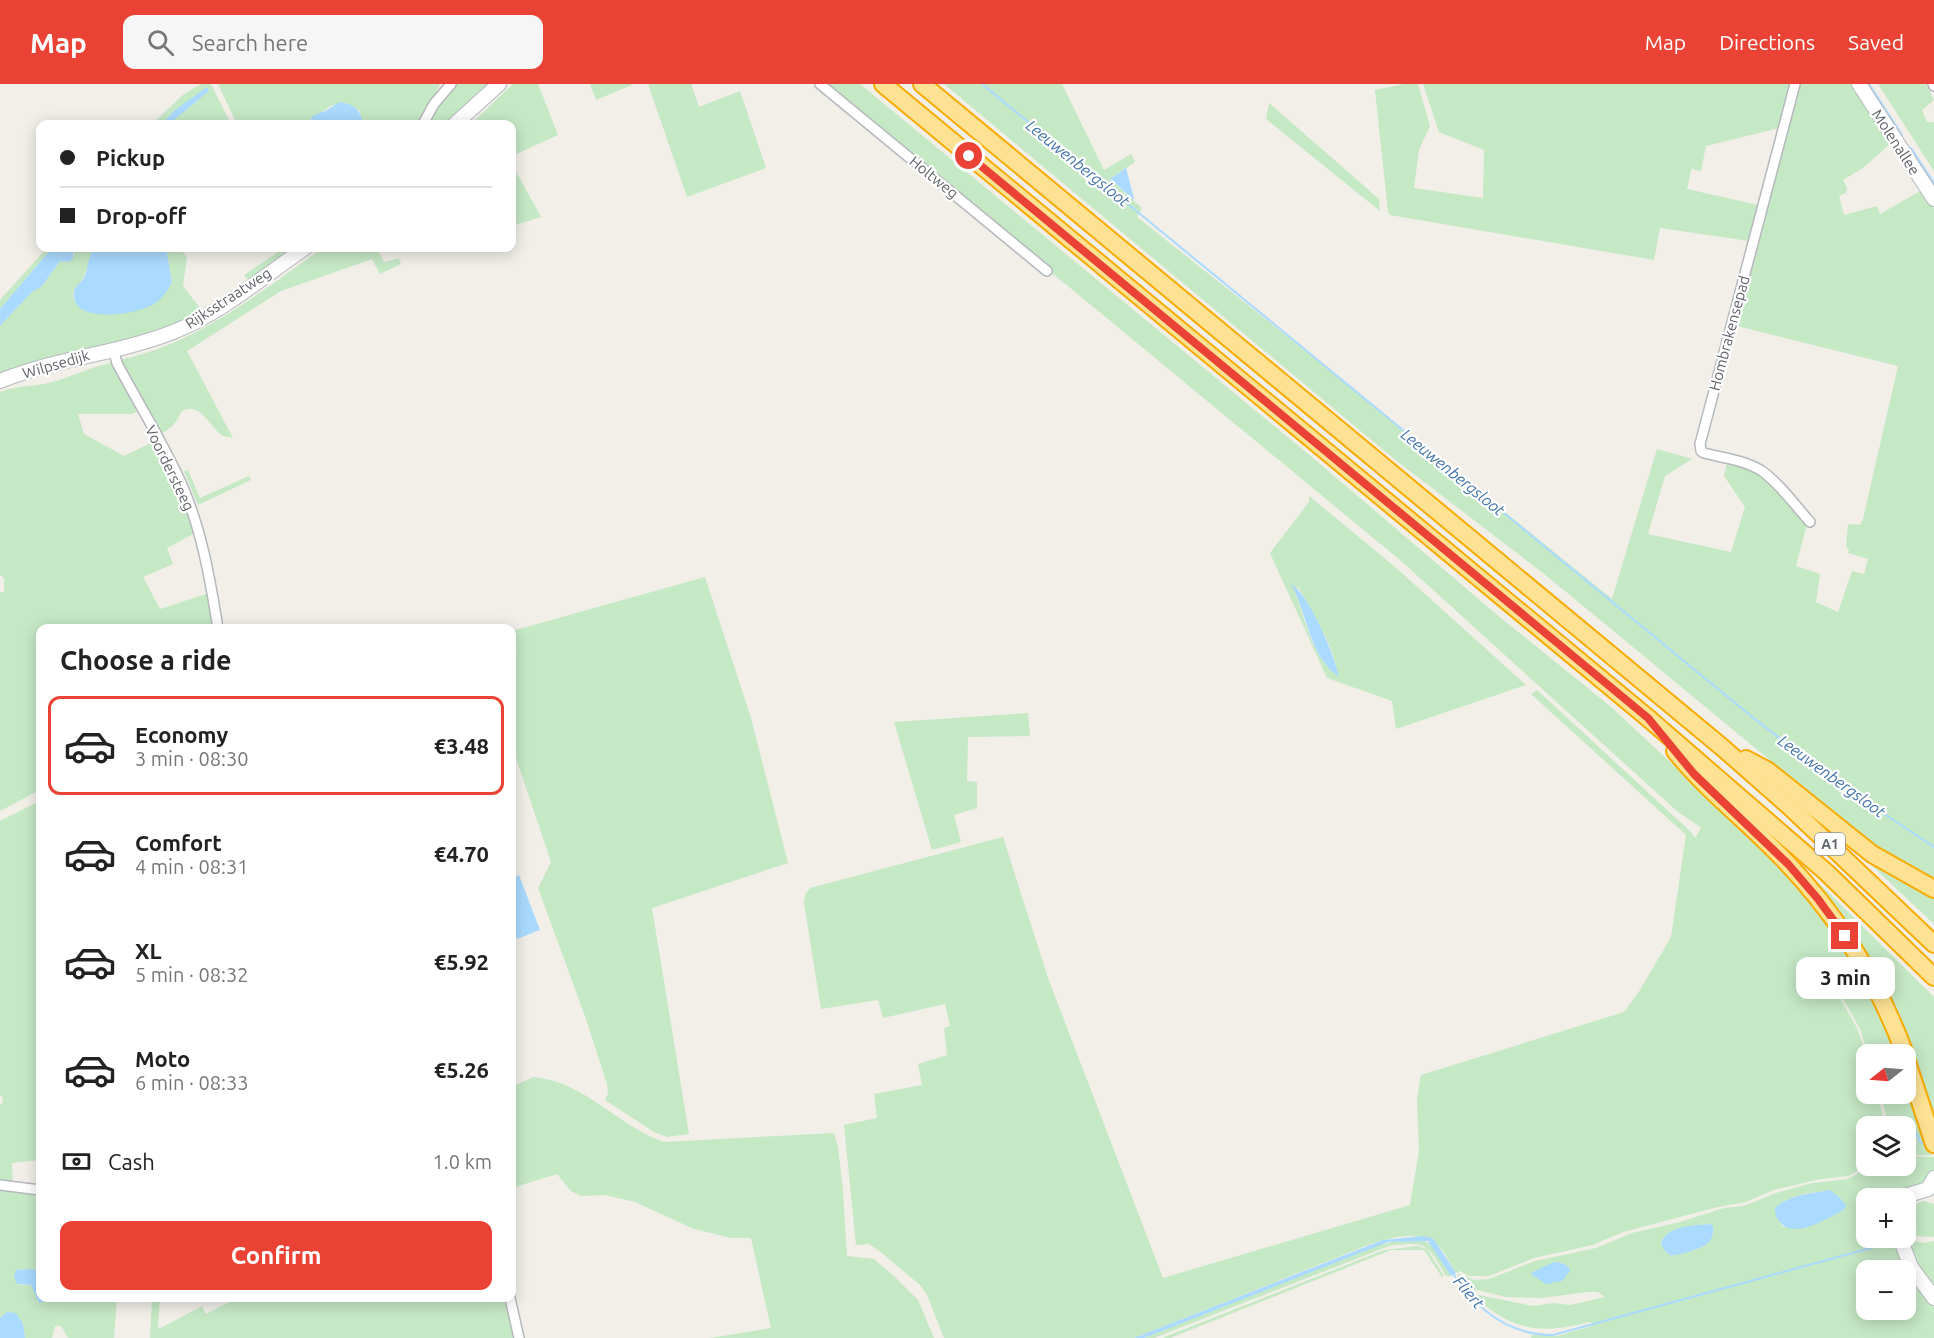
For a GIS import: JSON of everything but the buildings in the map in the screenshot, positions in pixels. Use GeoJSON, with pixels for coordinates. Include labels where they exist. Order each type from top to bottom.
{"type":"FeatureCollection","features":[{"type":"Feature","properties":{"kind":"highway","name":"A1"},"geometry":{"type":"LineString","coordinates":[[883,84],[1648,718],[1826,872],[1934,977]]}},
{"type":"Feature","properties":{"kind":"highway","name":"A1"},"geometry":{"type":"LineString","coordinates":[[922,84],[1724,748],[1880,890],[1934,944]]}},
{"type":"Feature","properties":{"kind":"highway","name":"A1"},"geometry":{"type":"LineString","coordinates":[[1648,718],[1694,774],[1782,857],[1825,908],[1866,969],[1888,1012],[1901,1044]]}},
{"type":"Feature","properties":{"kind":"highway","name":"A1"},"geometry":{"type":"LineString","coordinates":[[1724,748],[1767,770],[1872,854],[1934,890]]}},
{"type":"Feature","properties":{"kind":"highway","name":"A1"},"geometry":{"type":"LineString","coordinates":[[1916,1089],[1934,1144]]}},
{"type":"Feature","properties":{"kind":"main road"},"geometry":{"type":"LineString","coordinates":[[459,120],[499,84]]}},
{"type":"Feature","properties":{"kind":"main road","name":"Molenallee"},"geometry":{"type":"LineString","coordinates":[[1859,84],[1934,199]]}},
{"type":"Feature","properties":{"kind":"main road","name":"Rijksstraatweg"},"geometry":{"type":"LineString","coordinates":[[112,349],[165,335],[202,318],[299,252]]}},
{"type":"Feature","properties":{"kind":"main road","name":"Wilpsedijk"},"geometry":{"type":"LineString","coordinates":[[0,381],[112,349]]}},
{"type":"Feature","properties":{"kind":"main road"},"geometry":{"type":"LineString","coordinates":[[1916,1193],[1933,1187]]}},
{"type":"Feature","properties":{"kind":"main road"},"geometry":{"type":"LineString","coordinates":[[1916,1201],[1930,1197],[1933,1187]]}},
{"type":"Feature","properties":{"kind":"main road"},"geometry":{"type":"LineString","coordinates":[[1903,1248],[1911,1266],[1934,1298]]}},
{"type":"Feature","properties":{"kind":"street"},"geometry":{"type":"LineString","coordinates":[[425,120],[434,104],[451,84]]}},
{"type":"Feature","properties":{"kind":"street","name":"Holtweg"},"geometry":{"type":"LineString","coordinates":[[820,84],[1047,271]]}},
{"type":"Feature","properties":{"kind":"street","name":"Hombrakensepad"},"geometry":{"type":"LineString","coordinates":[[1795,84],[1700,444],[1701,451],[1704,453],[1746,463],[1761,471],[1774,481],[1810,522]]}},
{"type":"Feature","properties":{"kind":"street","name":"Voordersteeg"},"geometry":{"type":"LineString","coordinates":[[112,349],[117,363],[175,471],[191,506],[209,569],[217,624]]}},
{"type":"Feature","properties":{"kind":"street"},"geometry":{"type":"LineString","coordinates":[[0,1185],[36,1190]]}},
{"type":"Feature","properties":{"kind":"street"},"geometry":{"type":"LineString","coordinates":[[511,1302],[519,1338]]}},
{"type":"Feature","properties":{"kind":"green space"},"geometry":{"type":"Polygon","coordinates":[[[201,84],[210,84],[229,120],[174,120],[177,117],[175,110],[166,120],[156,120],[184,94],[201,84]]]}},
{"type":"Feature","properties":{"kind":"green space"},"geometry":{"type":"Polygon","coordinates":[[[218,84],[440,84],[423,120],[362,120],[359,110],[333,105],[310,120],[235,120],[218,84]]]}},
{"type":"Feature","properties":{"kind":"green space"},"geometry":{"type":"Polygon","coordinates":[[[455,84],[493,84],[453,120],[428,120],[455,84]]]}},
{"type":"Feature","properties":{"kind":"green space"},"geometry":{"type":"Polygon","coordinates":[[[513,84],[538,84],[558,135],[516,154],[516,120],[475,120],[513,84]]]}},
{"type":"Feature","properties":{"kind":"green space"},"geometry":{"type":"Polygon","coordinates":[[[590,84],[634,84],[596,100],[590,84]]]}},
{"type":"Feature","properties":{"kind":"green space"},"geometry":{"type":"Polygon","coordinates":[[[648,84],[691,84],[699,107],[740,91],[766,168],[687,197],[648,84]]]}},
{"type":"Feature","properties":{"kind":"green space"},"geometry":{"type":"Polygon","coordinates":[[[823,84],[860,84],[1319,463],[1496,614],[1610,706],[1765,850],[1799,886],[1840,939],[1872,995],[1893,1044],[1865,1044],[1860,1029],[1834,983],[1832,984],[1857,1028],[1863,1044],[1856,1044],[1856,1104],[1880,1104],[1883,1116],[1856,1116],[1856,1171],[1849,1176],[1821,1179],[1774,1190],[1746,1202],[1623,1232],[1593,1245],[1534,1258],[1489,1276],[1469,1276],[1460,1271],[1456,1273],[1445,1254],[1430,1240],[1403,1236],[1368,1245],[1134,1338],[944,1338],[927,1295],[920,1285],[869,1244],[856,1245],[844,1125],[877,1118],[874,1094],[922,1085],[918,1064],[947,1055],[944,1028],[950,1026],[945,1004],[883,1018],[878,1000],[821,1009],[804,903],[805,895],[810,888],[1003,837],[1048,978],[1163,1278],[1410,1205],[1419,1151],[1417,1099],[1421,1075],[1624,1012],[1640,990],[1671,937],[1686,835],[1531,694],[1537,690],[1695,838],[1701,828],[1678,812],[1400,560],[823,84]]]}},
{"type":"Feature","properties":{"kind":"green space"},"geometry":{"type":"Polygon","coordinates":[[[944,84],[1062,84],[1104,170],[1131,154],[1135,162],[1110,179],[1142,208],[1137,217],[1612,599],[1657,449],[1692,459],[1665,476],[1648,534],[1731,552],[1745,507],[1724,476],[1727,462],[1757,472],[1807,524],[1796,566],[1820,574],[1816,602],[1838,612],[1852,571],[1864,574],[1868,559],[1848,553],[1849,549],[1846,547],[1848,524],[1860,525],[1863,519],[1898,366],[1733,325],[1799,84],[1852,84],[1891,143],[1863,168],[1843,180],[1847,188],[1846,193],[1839,196],[1844,215],[1877,206],[1880,214],[1922,190],[1934,208],[1934,882],[1885,853],[1857,832],[1548,577],[1393,458],[944,84]]]}},
{"type":"Feature","properties":{"kind":"green space"},"geometry":{"type":"Polygon","coordinates":[[[1404,84],[1418,84],[1430,126],[1419,150],[1414,188],[1483,198],[1484,150],[1439,132],[1423,84],[1790,84],[1779,128],[1706,146],[1701,171],[1692,169],[1692,166],[1687,189],[1758,205],[1749,241],[1660,228],[1654,260],[1390,215],[1375,90],[1404,84]]]}},
{"type":"Feature","properties":{"kind":"green space"},"geometry":{"type":"Polygon","coordinates":[[[1878,84],[1926,84],[1934,100],[1922,110],[1927,122],[1934,122],[1934,171],[1878,84]]]}},
{"type":"Feature","properties":{"kind":"green space"},"geometry":{"type":"Polygon","coordinates":[[[1269,103],[1379,199],[1380,211],[1266,119],[1269,103]]]}},
{"type":"Feature","properties":{"kind":"green space"},"geometry":{"type":"Polygon","coordinates":[[[516,171],[541,217],[516,225],[516,171]]]}},
{"type":"Feature","properties":{"kind":"green space"},"geometry":{"type":"Polygon","coordinates":[[[43,252],[49,252],[0,309],[0,300],[43,252]]]}},
{"type":"Feature","properties":{"kind":"green space"},"geometry":{"type":"Polygon","coordinates":[[[74,252],[93,252],[84,277],[73,296],[76,304],[93,313],[165,294],[172,283],[167,252],[183,252],[187,257],[183,286],[203,312],[171,328],[0,376],[0,326],[32,292],[42,286],[60,261],[67,262],[74,255],[74,252]]]}},
{"type":"Feature","properties":{"kind":"green space"},"geometry":{"type":"Polygon","coordinates":[[[278,252],[289,252],[249,281],[244,275],[278,252]]]}},
{"type":"Feature","properties":{"kind":"green space"},"geometry":{"type":"Polygon","coordinates":[[[317,252],[379,252],[384,262],[399,258],[401,264],[380,274],[372,259],[281,291],[187,351],[233,438],[223,436],[194,409],[181,412],[173,425],[159,435],[119,360],[175,342],[251,299],[317,252]]]}},
{"type":"Feature","properties":{"kind":"green space"},"geometry":{"type":"Polygon","coordinates":[[[111,363],[137,412],[78,414],[84,434],[124,456],[153,442],[184,495],[197,532],[167,548],[173,564],[143,577],[160,609],[209,593],[213,624],[36,624],[36,792],[0,811],[0,592],[4,592],[4,578],[0,575],[0,392],[52,382],[111,363]]]}},
{"type":"Feature","properties":{"kind":"green space"},"geometry":{"type":"Polygon","coordinates":[[[188,470],[200,498],[249,476],[251,480],[198,505],[184,471],[188,470]]]}},
{"type":"Feature","properties":{"kind":"green space"},"geometry":{"type":"Polygon","coordinates":[[[1309,496],[1394,566],[1526,685],[1396,729],[1392,701],[1327,678],[1270,553],[1309,502],[1309,496]],[[1298,587],[1295,591],[1310,637],[1322,659],[1338,676],[1328,641],[1298,587]]]}},
{"type":"Feature","properties":{"kind":"green space"},"geometry":{"type":"Polygon","coordinates":[[[705,577],[751,718],[788,863],[652,908],[689,1134],[667,1137],[654,1132],[605,1100],[608,1094],[607,1084],[585,1016],[538,888],[551,862],[516,758],[516,630],[705,577]]]}},
{"type":"Feature","properties":{"kind":"green space"},"geometry":{"type":"Polygon","coordinates":[[[1028,713],[1030,736],[968,737],[967,781],[977,782],[977,808],[954,815],[961,842],[932,850],[894,722],[1028,713]]]}},
{"type":"Feature","properties":{"kind":"green space"},"geometry":{"type":"Polygon","coordinates":[[[36,803],[36,1160],[12,1163],[13,1185],[0,1182],[0,1105],[3,1102],[2,1095],[0,1096],[0,821],[36,803]]]}},
{"type":"Feature","properties":{"kind":"green space"},"geometry":{"type":"Polygon","coordinates":[[[1831,827],[1934,893],[1934,924],[1831,827]]]}},
{"type":"Feature","properties":{"kind":"green space"},"geometry":{"type":"Polygon","coordinates":[[[1773,842],[1827,891],[1934,997],[1934,1135],[1916,1087],[1916,1044],[1900,1044],[1880,990],[1773,842]]]}},
{"type":"Feature","properties":{"kind":"green space"},"geometry":{"type":"Polygon","coordinates":[[[533,1077],[551,1080],[585,1095],[631,1126],[664,1142],[834,1133],[838,1147],[843,1191],[847,1256],[874,1259],[896,1278],[918,1300],[934,1338],[710,1338],[771,1328],[751,1238],[731,1238],[694,1229],[635,1202],[605,1195],[581,1196],[571,1191],[557,1174],[516,1187],[516,1085],[533,1077]]]}},
{"type":"Feature","properties":{"kind":"green space"},"geometry":{"type":"Polygon","coordinates":[[[1883,1104],[1915,1104],[1934,1154],[1916,1155],[1916,1116],[1886,1116],[1883,1104]]]}},
{"type":"Feature","properties":{"kind":"green space"},"geometry":{"type":"Polygon","coordinates":[[[1916,1156],[1934,1157],[1934,1171],[1925,1185],[1916,1188],[1856,1188],[1856,1248],[1900,1248],[1906,1260],[1856,1260],[1856,1320],[1916,1320],[1916,1278],[1927,1298],[1934,1305],[1934,1338],[1531,1338],[1532,1335],[1558,1336],[1593,1324],[1590,1322],[1541,1329],[1527,1327],[1501,1316],[1471,1295],[1533,1306],[1554,1303],[1570,1305],[1605,1297],[1598,1292],[1588,1292],[1541,1298],[1506,1297],[1465,1287],[1457,1275],[1474,1280],[1489,1279],[1535,1261],[1596,1248],[1632,1233],[1680,1222],[1724,1208],[1744,1206],[1776,1193],[1812,1183],[1848,1179],[1856,1174],[1916,1176],[1916,1156]],[[1819,1192],[1784,1201],[1775,1208],[1783,1227],[1812,1225],[1844,1210],[1819,1192]],[[1710,1224],[1700,1225],[1662,1239],[1661,1244],[1668,1254],[1698,1249],[1710,1240],[1713,1234],[1713,1227],[1710,1224]]]}},
{"type":"Feature","properties":{"kind":"green space"},"geometry":{"type":"Polygon","coordinates":[[[0,1189],[36,1194],[36,1270],[16,1270],[20,1285],[31,1285],[36,1302],[117,1302],[114,1338],[68,1338],[61,1326],[55,1326],[52,1338],[25,1338],[23,1324],[2,1316],[0,1318],[0,1189]]]}},
{"type":"Feature","properties":{"kind":"green space"},"geometry":{"type":"Polygon","coordinates":[[[1924,1201],[1934,1204],[1934,1237],[1916,1236],[1916,1204],[1924,1201]]]}},
{"type":"Feature","properties":{"kind":"green space"},"geometry":{"type":"Polygon","coordinates":[[[1423,1240],[1432,1245],[1451,1276],[1446,1276],[1435,1257],[1425,1247],[1412,1244],[1389,1246],[1154,1338],[1144,1338],[1378,1245],[1423,1240]]]}},
{"type":"Feature","properties":{"kind":"green space"},"geometry":{"type":"Polygon","coordinates":[[[1916,1241],[1934,1241],[1934,1291],[1916,1264],[1916,1260],[1914,1260],[1909,1248],[1916,1248],[1916,1241]]]}},
{"type":"Feature","properties":{"kind":"green space"},"geometry":{"type":"Polygon","coordinates":[[[1418,1246],[1427,1249],[1444,1276],[1442,1277],[1424,1250],[1391,1250],[1170,1338],[1162,1338],[1384,1250],[1418,1246]]]}},
{"type":"Feature","properties":{"kind":"green space"},"geometry":{"type":"Polygon","coordinates":[[[152,1302],[160,1302],[159,1329],[202,1306],[206,1314],[229,1302],[507,1302],[515,1338],[150,1338],[152,1302]]]}},
{"type":"Feature","properties":{"kind":"water"},"geometry":{"type":"Polygon","coordinates":[[[207,87],[209,91],[174,120],[166,120],[175,110],[207,87]]]}},
{"type":"Feature","properties":{"kind":"water"},"geometry":{"type":"Polygon","coordinates":[[[340,102],[349,104],[356,108],[362,120],[310,120],[340,102]]]}},
{"type":"Feature","properties":{"kind":"water"},"geometry":{"type":"Polygon","coordinates":[[[1126,168],[1134,198],[1134,200],[1110,179],[1126,168]]]}},
{"type":"Feature","properties":{"kind":"water"},"geometry":{"type":"Polygon","coordinates":[[[49,252],[73,252],[73,259],[69,262],[60,261],[42,286],[32,292],[0,326],[0,309],[49,252]]]}},
{"type":"Feature","properties":{"kind":"water"},"geometry":{"type":"Polygon","coordinates":[[[92,252],[167,252],[172,283],[159,300],[146,308],[107,315],[83,310],[76,303],[74,291],[84,278],[92,252]]]}},
{"type":"Feature","properties":{"kind":"water"},"geometry":{"type":"Polygon","coordinates":[[[1291,584],[1306,600],[1313,612],[1327,641],[1339,677],[1329,668],[1315,646],[1291,584]]]}},
{"type":"Feature","properties":{"kind":"water"},"geometry":{"type":"Polygon","coordinates":[[[519,875],[540,930],[517,939],[516,936],[516,876],[519,875]]]}},
{"type":"Feature","properties":{"kind":"water"},"geometry":{"type":"Polygon","coordinates":[[[1829,1190],[1846,1205],[1844,1210],[1802,1228],[1785,1227],[1779,1221],[1775,1208],[1781,1203],[1801,1195],[1829,1190]]]}},
{"type":"Feature","properties":{"kind":"water"},"geometry":{"type":"Polygon","coordinates":[[[1710,1224],[1713,1226],[1713,1234],[1707,1244],[1700,1248],[1670,1255],[1661,1244],[1668,1233],[1674,1230],[1710,1224]]]}},
{"type":"Feature","properties":{"kind":"water"},"geometry":{"type":"Polygon","coordinates":[[[1423,1236],[1435,1241],[1456,1273],[1451,1276],[1428,1241],[1388,1242],[1144,1338],[1134,1338],[1383,1240],[1423,1236]]]}},
{"type":"Feature","properties":{"kind":"water"},"geometry":{"type":"Polygon","coordinates":[[[1554,1262],[1564,1264],[1569,1268],[1570,1271],[1562,1281],[1546,1284],[1532,1275],[1531,1273],[1554,1262]]]}},
{"type":"Feature","properties":{"kind":"water"},"geometry":{"type":"Polygon","coordinates":[[[16,1270],[36,1270],[36,1296],[31,1285],[17,1284],[14,1277],[16,1270]]]}},
{"type":"Feature","properties":{"kind":"water"},"geometry":{"type":"Polygon","coordinates":[[[7,1312],[16,1313],[23,1324],[25,1338],[0,1338],[0,1318],[7,1312]]]}},
{"type":"Feature","properties":{"kind":"waterway","name":"Leeuwenbergsloot"},"geometry":{"type":"LineString","coordinates":[[982,84],[1746,712],[1829,777],[1934,847]]}},
{"type":"Feature","properties":{"kind":"waterway"},"geometry":{"type":"LineString","coordinates":[[1869,84],[1902,135]]}},
{"type":"Feature","properties":{"kind":"waterway"},"geometry":{"type":"LineString","coordinates":[[1911,148],[1934,183]]}},
{"type":"Feature","properties":{"kind":"waterway"},"geometry":{"type":"LineString","coordinates":[[1916,1133],[1920,1142],[1923,1143]]}},
{"type":"Feature","properties":{"kind":"waterway","name":"Fliert"},"geometry":{"type":"LineString","coordinates":[[1452,1272],[1471,1297],[1494,1317],[1521,1330],[1553,1335],[1871,1248]]}},
{"type":"Feature","properties":{"kind":"route"},"geometry":{"type":"LineString","coordinates":[[969,156],[1648,718],[1694,774],[1788,864],[1832,916],[1845,936]]}}]}
